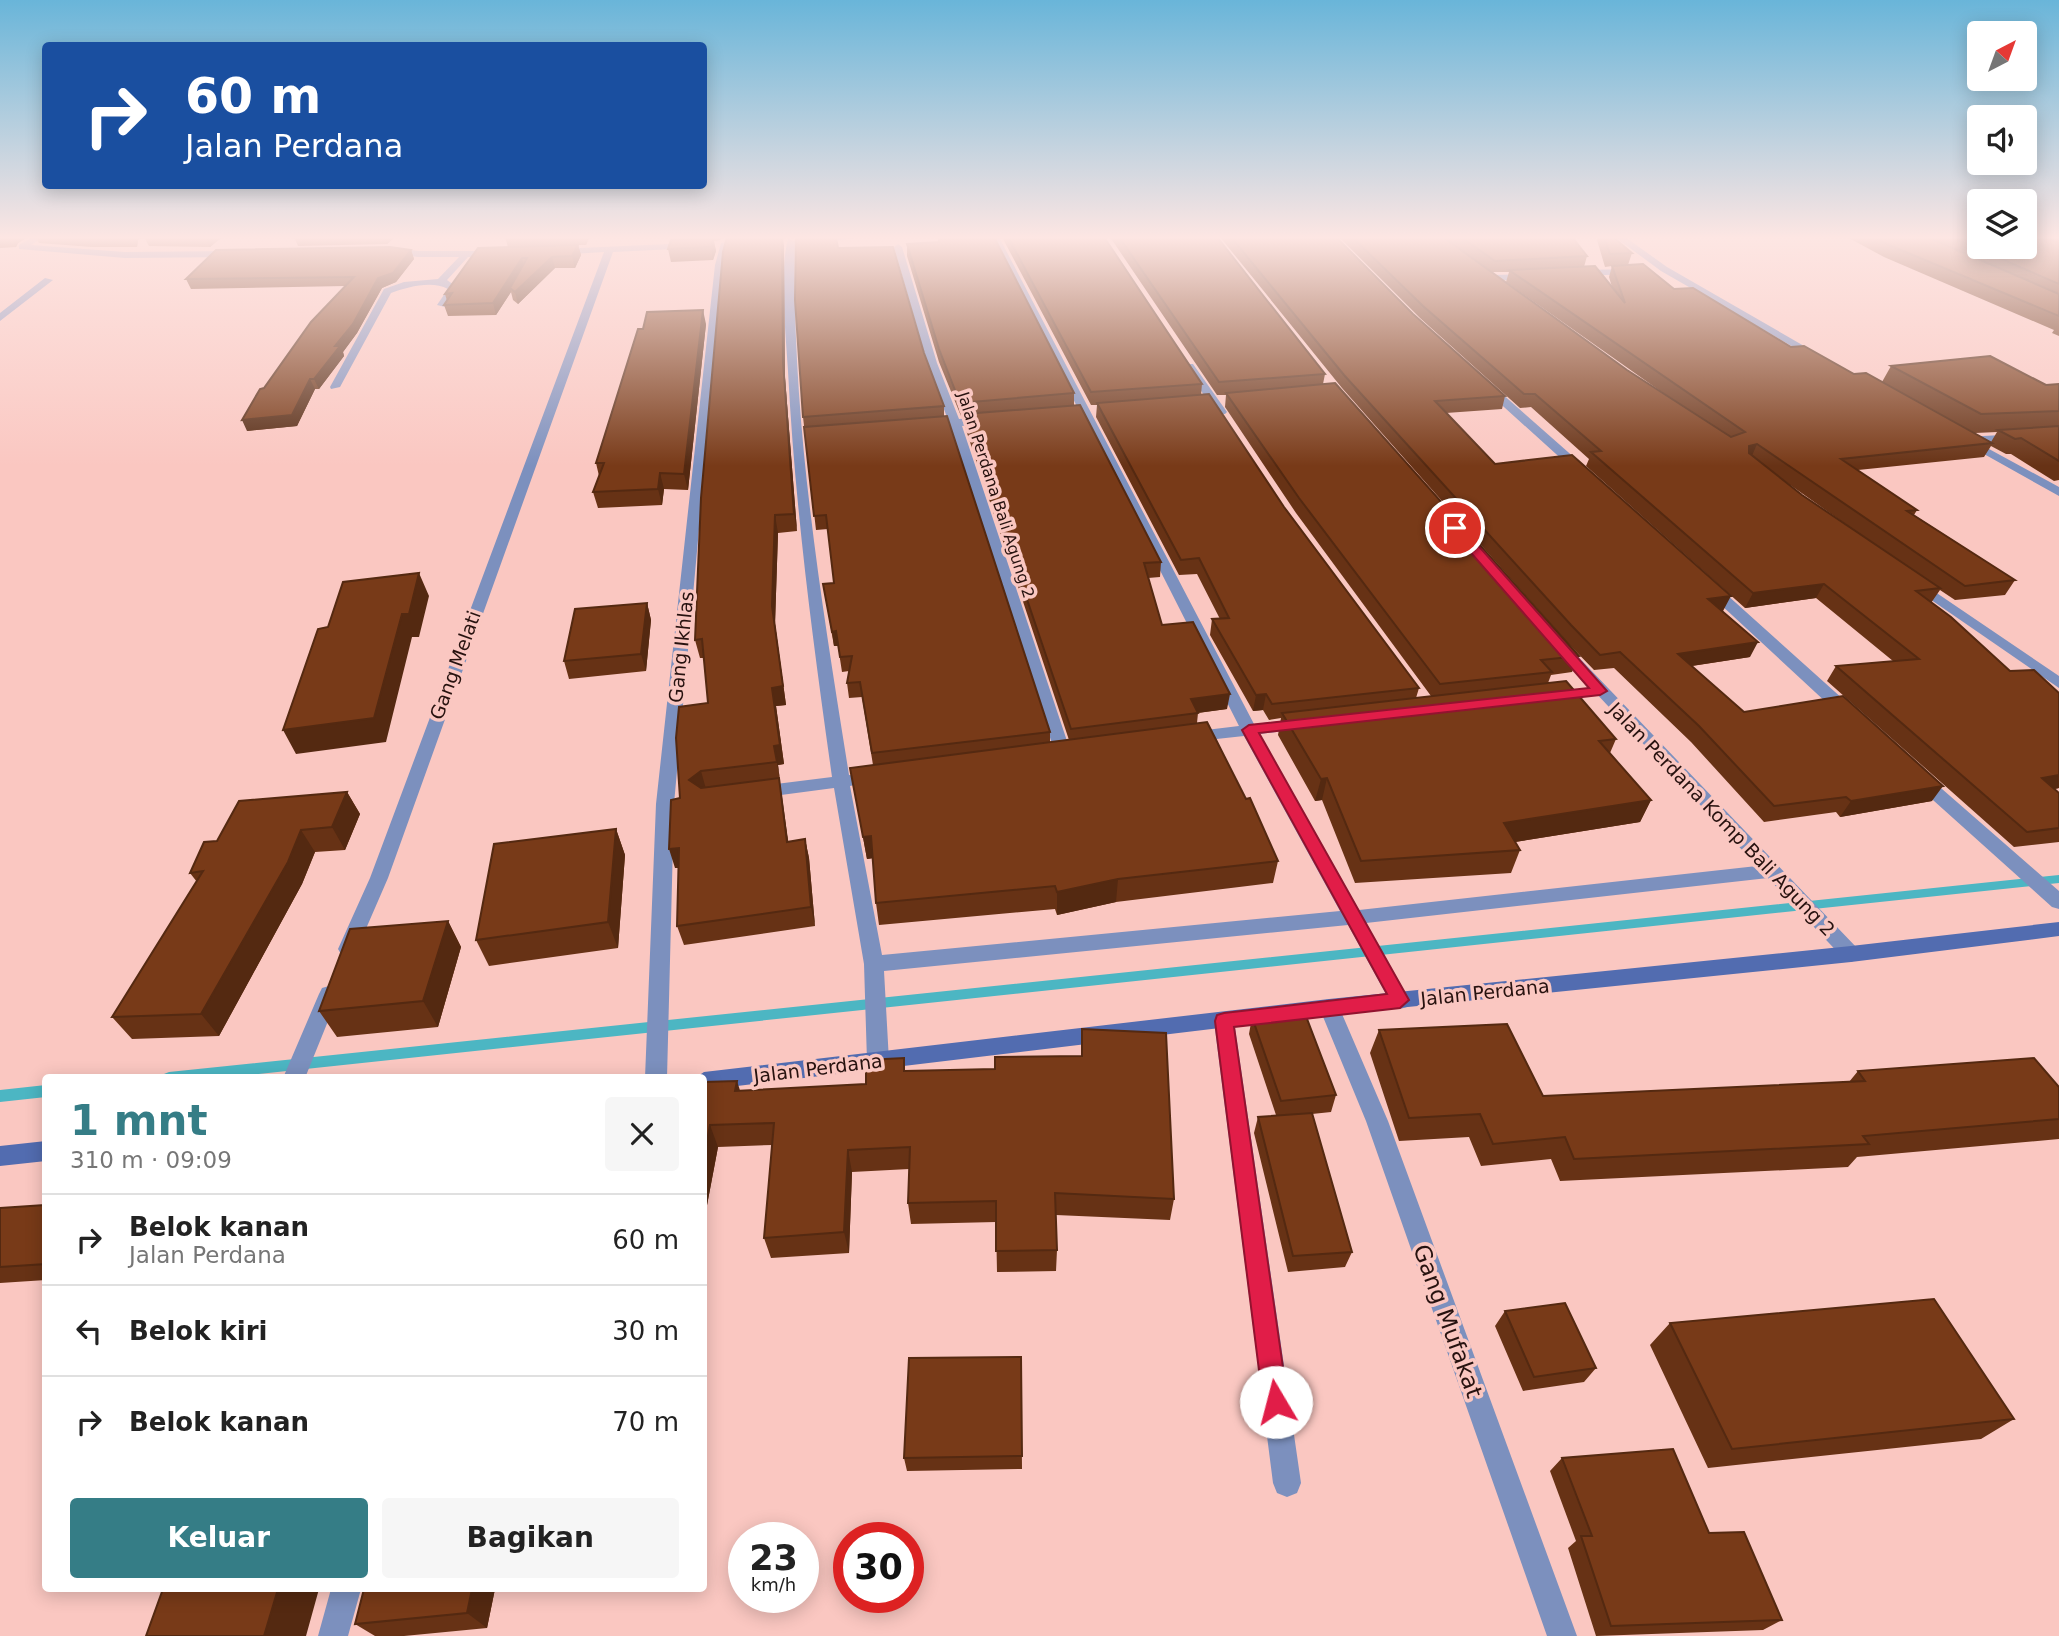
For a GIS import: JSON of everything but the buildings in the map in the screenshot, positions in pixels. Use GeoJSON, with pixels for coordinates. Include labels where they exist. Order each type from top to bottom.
{"type":"FeatureCollection","features":[{"type":"Feature","properties":{"kind":"street"},"geometry":{"type":"LineString","coordinates":[[335,387],[375,313]]}},
{"type":"Feature","properties":{"kind":"street","name":"Gang Melati"},"geometry":{"type":"LineString","coordinates":[[296,1074],[379,878],[586,313]]}},
{"type":"Feature","properties":{"kind":"street","name":"Gang Ikhlas"},"geometry":{"type":"LineString","coordinates":[[656,1074],[665,804],[713,313]]}},
{"type":"Feature","properties":{"kind":"street"},"geometry":{"type":"LineString","coordinates":[[789,313],[804,435],[813,594],[841,781],[874,969],[878,1061]]}},
{"type":"Feature","properties":{"kind":"street","name":"Jalan Perdana Bali Agung 2"},"geometry":{"type":"LineString","coordinates":[[917,313],[1063,754]]}},
{"type":"Feature","properties":{"kind":"street"},"geometry":{"type":"LineString","coordinates":[[1034,313],[1249,730],[1359,922],[1397,995]]}},
{"type":"Feature","properties":{"kind":"street"},"geometry":{"type":"LineString","coordinates":[[1742,313],[1832,365]]}},
{"type":"Feature","properties":{"kind":"street"},"geometry":{"type":"LineString","coordinates":[[1182,356],[1229,426]]}},
{"type":"Feature","properties":{"kind":"street"},"geometry":{"type":"LineString","coordinates":[[1475,375],[1594,482]]}},
{"type":"Feature","properties":{"kind":"street"},"geometry":{"type":"LineString","coordinates":[[916,426],[995,420]]}},
{"type":"Feature","properties":{"kind":"street"},"geometry":{"type":"LineString","coordinates":[[1952,433],[2059,492]]}},
{"type":"Feature","properties":{"kind":"street"},"geometry":{"type":"LineString","coordinates":[[1965,440],[2059,435]]}},
{"type":"Feature","properties":{"kind":"street"},"geometry":{"type":"LineString","coordinates":[[1903,574],[2059,683]]}},
{"type":"Feature","properties":{"kind":"street"},"geometry":{"type":"LineString","coordinates":[[1697,576],[1861,725]]}},
{"type":"Feature","properties":{"kind":"street","name":"Jalan Perdana Komp Bali Agung 2"},"geometry":{"type":"LineString","coordinates":[[1549,635],[1593,691],[1778,876],[1851,954]]}},
{"type":"Feature","properties":{"kind":"street"},"geometry":{"type":"LineString","coordinates":[[1169,740],[1314,723]]}},
{"type":"Feature","properties":{"kind":"street"},"geometry":{"type":"LineString","coordinates":[[1913,772],[2059,902]]}},
{"type":"Feature","properties":{"kind":"street"},"geometry":{"type":"LineString","coordinates":[[746,793],[866,778]]}},
{"type":"Feature","properties":{"kind":"street"},"geometry":{"type":"LineString","coordinates":[[874,969],[1359,922],[1778,876]]}},
{"type":"Feature","properties":{"kind":"street","name":"Jalan Perdana"},"geometry":{"type":"LineString","coordinates":[[707,1081],[1224,1021],[1397,995],[1851,954],[2059,929]]}},
{"type":"Feature","properties":{"kind":"street","name":"Gang Mufakat"},"geometry":{"type":"LineString","coordinates":[[1329,1007],[1377,1121],[1562,1636]]}},
{"type":"Feature","properties":{"kind":"street"},"geometry":{"type":"LineString","coordinates":[[1224,1021],[1287,1483]]}},
{"type":"Feature","properties":{"kind":"street"},"geometry":{"type":"LineString","coordinates":[[0,1156],[42,1151]]}},
{"type":"Feature","properties":{"kind":"street"},"geometry":{"type":"LineString","coordinates":[[333,1636],[345,1592]]}},
{"type":"Feature","properties":{"kind":"waterway"},"geometry":{"type":"LineString","coordinates":[[207,1074],[2059,879]]}},
{"type":"Feature","properties":{"kind":"waterway"},"geometry":{"type":"LineString","coordinates":[[0,1096],[42,1091]]}},
{"type":"Feature","properties":{"kind":"route"},"geometry":{"type":"LineString","coordinates":[[1276,1402],[1224,1021],[1400,1000],[1362,927],[1249,730],[1600,691],[1455,528]]}}]}
